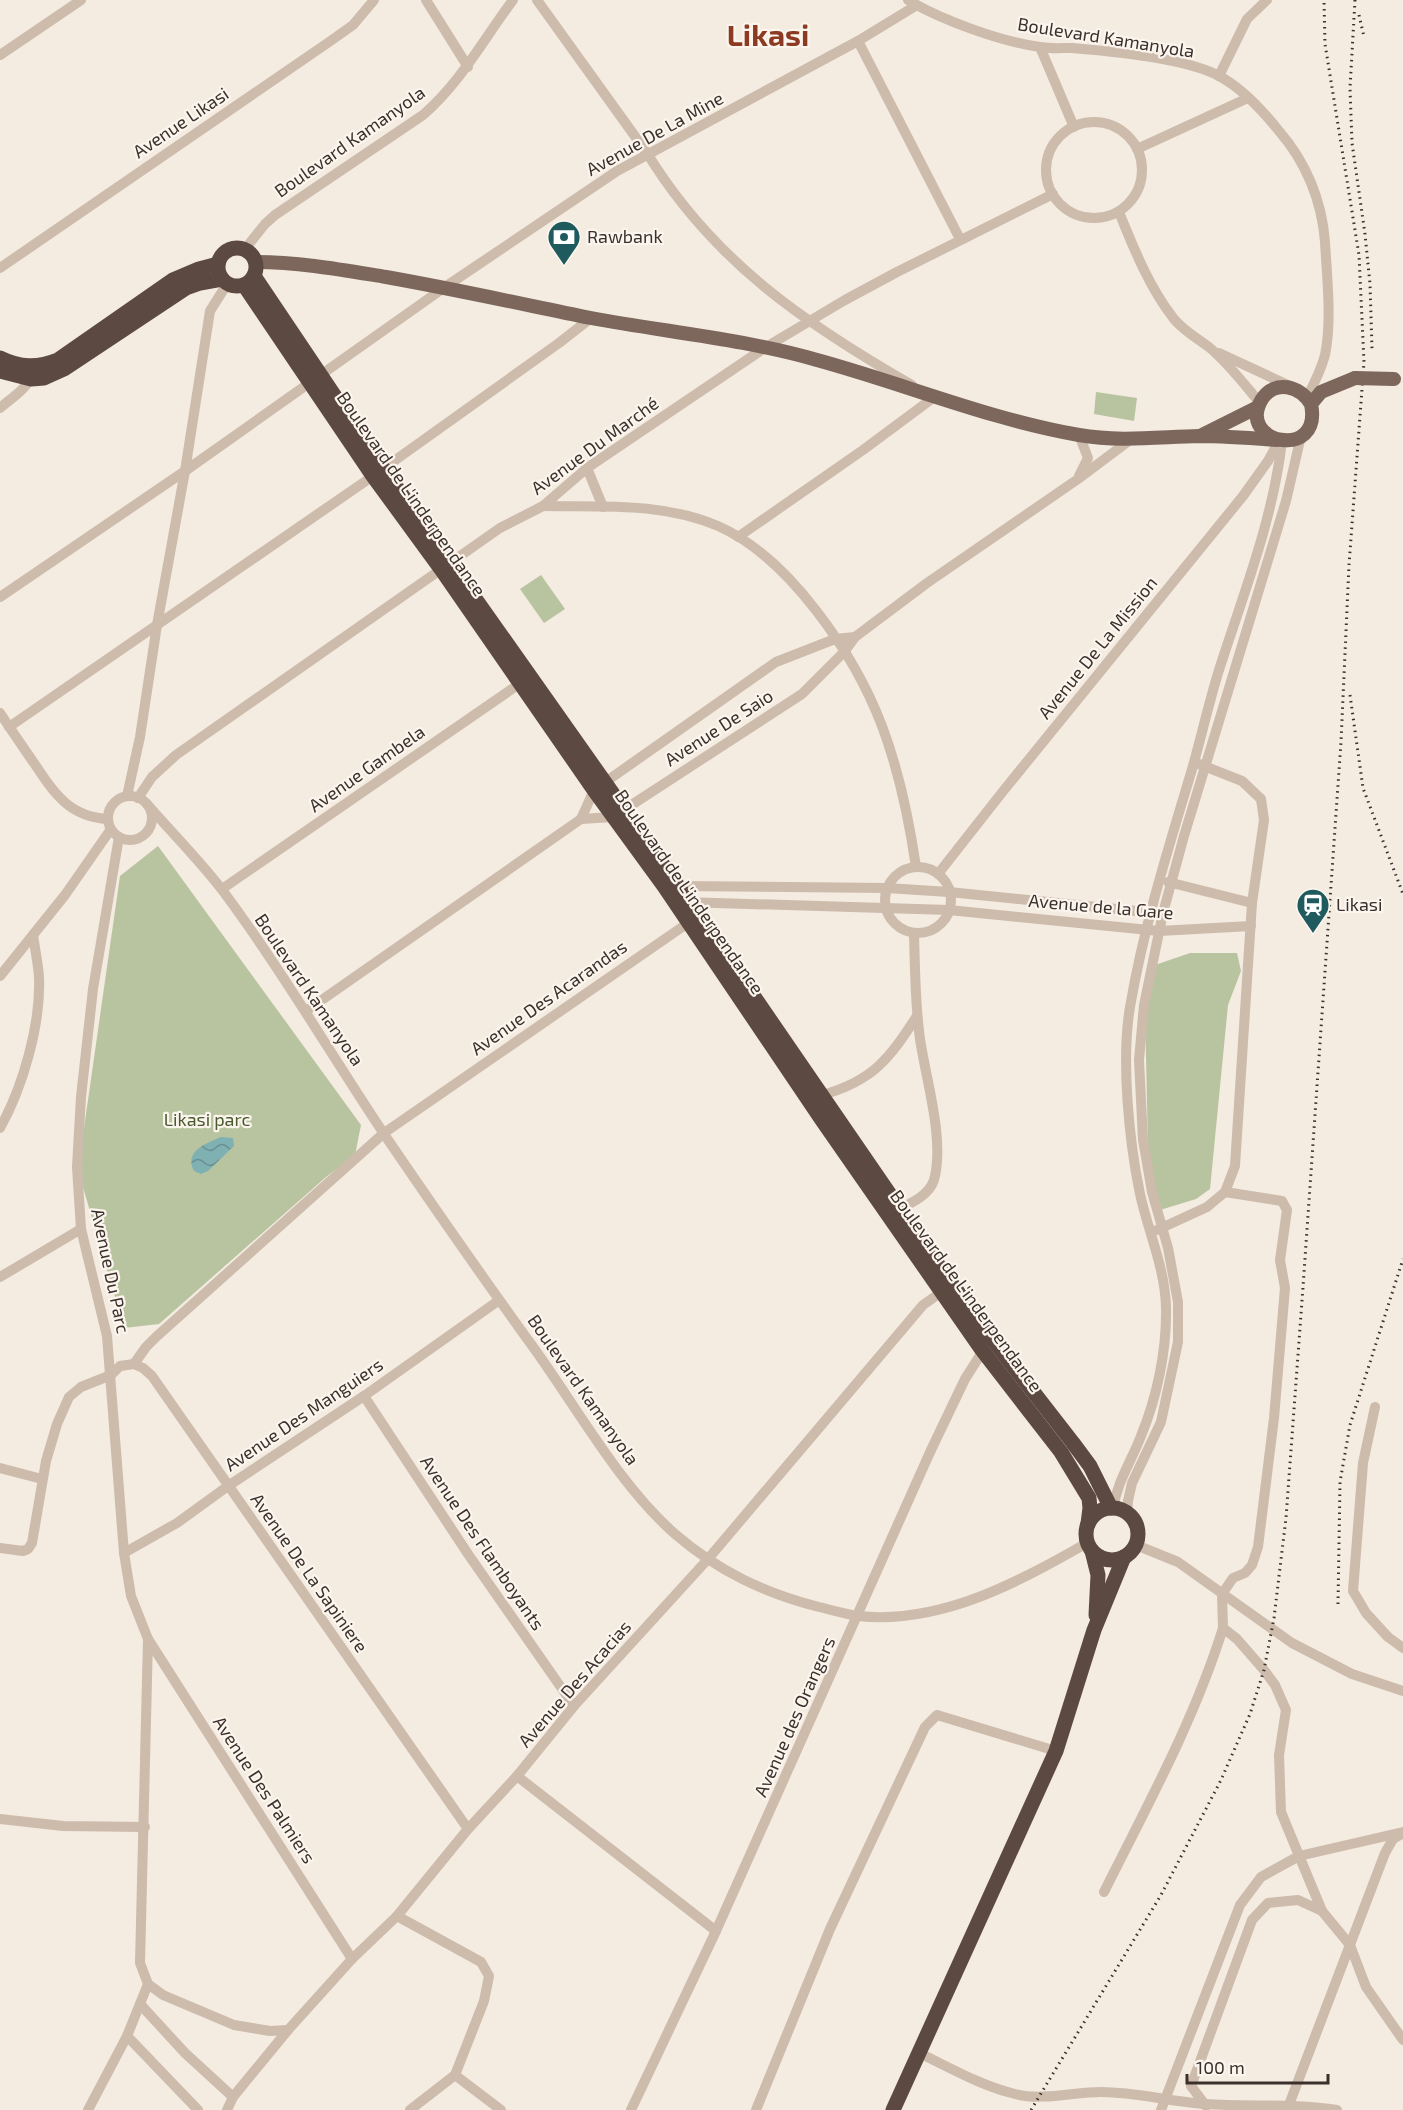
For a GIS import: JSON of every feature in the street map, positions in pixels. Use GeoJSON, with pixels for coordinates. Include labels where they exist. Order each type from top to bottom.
{"type":"FeatureCollection","features":[{"type":"Feature","properties":{"kind":"highway"},"geometry":{"type":"LineString","coordinates":[[0,371],[38,373],[173,280],[199,269],[222,276],[236,286],[251,274],[252,254],[245,249],[234,248],[224,253],[222,276]]}},
{"type":"Feature","properties":{"kind":"highway","name":"Boulevard de L'inderpendance"},"geometry":{"type":"LineString","coordinates":[[251,274],[315,380],[378,472],[599,787],[822,1095],[894,1212]]}},
{"type":"Feature","properties":{"kind":"highway"},"geometry":{"type":"LineString","coordinates":[[0,358],[38,373]]}},
{"type":"Feature","properties":{"kind":"highway","name":"Boulevard de L'inderpendance"},"geometry":{"type":"LineString","coordinates":[[682,902],[688,923],[894,1212],[1061,1452],[1085,1489],[1090,1508],[1088,1524]]}},
{"type":"Feature","properties":{"kind":"highway","name":"Boulevard de L'inderpendance"},"geometry":{"type":"LineString","coordinates":[[987,1345],[1073,1443],[1117,1510]]}},
{"type":"Feature","properties":{"kind":"highway"},"geometry":{"type":"LineString","coordinates":[[893,2110],[1056,1751],[1094,1630],[1124,1557],[1136,1545],[1137,1527],[1117,1510],[1100,1511],[1088,1524],[1086,1533],[1098,1575],[1094,1630]]}},
{"type":"Feature","properties":{"kind":"highway"},"geometry":{"type":"LineString","coordinates":[[1090,1547],[1107,1560],[1124,1557]]}},
{"type":"Feature","properties":{"kind":"main road"},"geometry":{"type":"LineString","coordinates":[[251,274],[282,262],[321,267],[445,287],[591,318],[766,347],[815,359],[1002,418],[1079,435],[1130,440],[1200,436],[1292,441],[1301,436],[1310,425],[1312,418],[1306,397]]}},
{"type":"Feature","properties":{"kind":"main road"},"geometry":{"type":"LineString","coordinates":[[1279,441],[1268,435],[1261,427],[1258,417],[1259,405],[1265,395],[1272,390],[1281,387],[1306,397],[1355,378],[1399,379]]}},
{"type":"Feature","properties":{"kind":"main road"},"geometry":{"type":"LineString","coordinates":[[1200,436],[1259,405]]}},
{"type":"Feature","properties":{"kind":"street"},"geometry":{"type":"LineString","coordinates":[[0,55],[81,0]]}},
{"type":"Feature","properties":{"kind":"street","name":"Avenue Likasi"},"geometry":{"type":"LineString","coordinates":[[0,267],[344,32],[360,18],[374,0]]}},
{"type":"Feature","properties":{"kind":"street"},"geometry":{"type":"LineString","coordinates":[[426,0],[468,67]]}},
{"type":"Feature","properties":{"kind":"street","name":"Boulevard Kamanyola"},"geometry":{"type":"LineString","coordinates":[[245,249],[275,215],[423,115],[468,67],[513,0]]}},
{"type":"Feature","properties":{"kind":"street"},"geometry":{"type":"LineString","coordinates":[[537,0],[663,178],[715,240],[759,283],[809,322],[933,398],[738,537]]}},
{"type":"Feature","properties":{"kind":"street"},"geometry":{"type":"LineString","coordinates":[[1219,76],[1247,19],[1267,0]]}},
{"type":"Feature","properties":{"kind":"street","name":"Boulevard Kamanyola"},"geometry":{"type":"LineString","coordinates":[[913,3],[981,32],[1040,47],[1134,55],[1196,67],[1219,76],[1248,98],[1269,118],[1289,142],[1310,179],[1320,205],[1327,269],[1327,339],[1320,372],[1306,397]]}},
{"type":"Feature","properties":{"kind":"street","name":"Avenue De La Mine"},"geometry":{"type":"LineString","coordinates":[[0,597],[185,471],[445,287],[617,171],[858,41],[913,3]]}},
{"type":"Feature","properties":{"kind":"street"},"geometry":{"type":"LineString","coordinates":[[858,41],[960,239]]}},
{"type":"Feature","properties":{"kind":"street"},"geometry":{"type":"LineString","coordinates":[[1040,47],[1074,127]]}},
{"type":"Feature","properties":{"kind":"street"},"geometry":{"type":"LineString","coordinates":[[1137,149],[1248,98]]}},
{"type":"Feature","properties":{"kind":"street"},"geometry":{"type":"LineString","coordinates":[[1088,123],[1103,123],[1117,128],[1129,137],[1137,149],[1142,166],[1140,184],[1132,200],[1119,212],[1097,218],[1075,214],[1062,206],[1053,194],[1047,179],[1047,164],[1051,148],[1061,136],[1074,127],[1088,123]]}},
{"type":"Feature","properties":{"kind":"street","name":"Avenue Du Marché"},"geometry":{"type":"LineString","coordinates":[[0,976],[65,895],[113,829],[113,804],[116,800],[137,799],[152,777],[176,755],[500,528],[543,506],[587,468],[766,347],[855,294],[1053,194]]}},
{"type":"Feature","properties":{"kind":"street"},"geometry":{"type":"LineString","coordinates":[[1119,212],[1146,274],[1174,319],[1186,332],[1211,350],[1242,381],[1259,405]]}},
{"type":"Feature","properties":{"kind":"street"},"geometry":{"type":"LineString","coordinates":[[0,713],[55,795],[81,813],[132,839],[144,834],[151,823],[150,810],[137,799],[140,737],[156,625],[185,471],[210,311],[222,276]]}},
{"type":"Feature","properties":{"kind":"street"},"geometry":{"type":"LineString","coordinates":[[9,728],[378,472],[591,318]]}},
{"type":"Feature","properties":{"kind":"street"},"geometry":{"type":"LineString","coordinates":[[1211,350],[1306,397]]}},
{"type":"Feature","properties":{"kind":"street"},"geometry":{"type":"LineString","coordinates":[[0,408],[38,373]]}},
{"type":"Feature","properties":{"kind":"street"},"geometry":{"type":"LineString","coordinates":[[1078,479],[1088,458],[1079,435]]}},
{"type":"Feature","properties":{"kind":"street"},"geometry":{"type":"LineString","coordinates":[[1117,1510],[1128,1501],[1132,1483],[1161,1422],[1178,1342],[1178,1302],[1168,1248],[1152,1192],[1143,1140],[1139,1060],[1144,1005],[1163,913],[1184,836],[1286,501],[1301,436]]}},
{"type":"Feature","properties":{"kind":"street","name":"Avenue De Saio"},"geometry":{"type":"LineString","coordinates":[[306,1011],[581,819],[618,813],[802,694],[844,652],[855,637],[927,583],[1078,479],[1130,440]]}},
{"type":"Feature","properties":{"kind":"street"},"geometry":{"type":"LineString","coordinates":[[1117,1510],[1118,1484],[1140,1438],[1154,1395],[1166,1330],[1166,1303],[1156,1250],[1140,1195],[1131,1142],[1127,1037],[1129,1010],[1150,912],[1194,763],[1212,690],[1266,523],[1279,469],[1279,441]]}},
{"type":"Feature","properties":{"kind":"street","name":"Avenue De La Mission"},"geometry":{"type":"LineString","coordinates":[[938,874],[1010,781],[1243,496],[1269,461],[1279,441]]}},
{"type":"Feature","properties":{"kind":"street"},"geometry":{"type":"LineString","coordinates":[[587,468],[603,507]]}},
{"type":"Feature","properties":{"kind":"street"},"geometry":{"type":"LineString","coordinates":[[543,506],[648,507],[679,514],[718,526],[738,537],[780,570],[814,608],[865,688],[882,726],[904,800],[916,867]]}},
{"type":"Feature","properties":{"kind":"street"},"geometry":{"type":"LineString","coordinates":[[581,819],[599,787],[776,662],[835,639],[855,637]]}},
{"type":"Feature","properties":{"kind":"street","name":"Avenue Gambela"},"geometry":{"type":"LineString","coordinates":[[222,889],[525,680]]}},
{"type":"Feature","properties":{"kind":"street"},"geometry":{"type":"LineString","coordinates":[[1151,1232],[1207,1207],[1225,1192],[1235,1166],[1252,903],[1264,820],[1261,799],[1242,781],[1194,763]]}},
{"type":"Feature","properties":{"kind":"street","name":"Boulevard Kamanyola"},"geometry":{"type":"LineString","coordinates":[[137,799],[222,889],[306,1011],[384,1133],[498,1301],[528,1339],[611,1459],[650,1508],[674,1533],[734,1576],[772,1593],[858,1616],[885,1617],[917,1615],[952,1606],[1013,1583],[1090,1547]]}},
{"type":"Feature","properties":{"kind":"street","name":"Avenue Du Parc"},"geometry":{"type":"LineString","coordinates":[[113,829],[81,1098],[76,1167],[81,1229],[107,1336],[124,1553],[131,1596],[148,1639]]}},
{"type":"Feature","properties":{"kind":"street"},"geometry":{"type":"LineString","coordinates":[[916,867],[938,874],[950,892],[949,910],[939,926],[927,932],[914,933],[896,925],[885,907],[887,888],[898,874],[916,867]]}},
{"type":"Feature","properties":{"kind":"street"},"geometry":{"type":"LineString","coordinates":[[1159,880],[1252,903]]}},
{"type":"Feature","properties":{"kind":"street"},"geometry":{"type":"LineString","coordinates":[[671,886],[887,888],[1163,913]]}},
{"type":"Feature","properties":{"kind":"street"},"geometry":{"type":"LineString","coordinates":[[682,902],[885,907]]}},
{"type":"Feature","properties":{"kind":"street","name":"Avenue de la Gare"},"geometry":{"type":"LineString","coordinates":[[885,907],[949,910],[1159,931],[1251,926]]}},
{"type":"Feature","properties":{"kind":"street","name":"Avenue Des Acarandas"},"geometry":{"type":"LineString","coordinates":[[134,1364],[146,1347],[384,1133],[688,923]]}},
{"type":"Feature","properties":{"kind":"street"},"geometry":{"type":"LineString","coordinates":[[894,1212],[924,1195],[934,1182],[935,1123],[917,1016],[914,933]]}},
{"type":"Feature","properties":{"kind":"street"},"geometry":{"type":"LineString","coordinates":[[0,1128],[19,1089],[38,1007],[39,976],[33,935]]}},
{"type":"Feature","properties":{"kind":"street"},"geometry":{"type":"LineString","coordinates":[[822,1095],[845,1088],[868,1076],[887,1059],[917,1016]]}},
{"type":"Feature","properties":{"kind":"street"},"geometry":{"type":"LineString","coordinates":[[1129,1106],[1141,1106]]}},
{"type":"Feature","properties":{"kind":"street"},"geometry":{"type":"LineString","coordinates":[[1104,1892],[1209,1674],[1223,1628],[1222,1594],[1233,1578],[1245,1573],[1252,1565],[1258,1547],[1274,1418],[1285,1288],[1280,1260],[1287,1210],[1282,1201],[1225,1192]]}},
{"type":"Feature","properties":{"kind":"street"},"geometry":{"type":"LineString","coordinates":[[0,1277],[81,1229]]}},
{"type":"Feature","properties":{"kind":"street","name":"Avenue Des Acacias"},"geometry":{"type":"LineString","coordinates":[[227,2110],[233,2097],[288,2030],[352,1959],[397,1916],[468,1829],[517,1776],[574,1706],[708,1559],[923,1305],[947,1288]]}},
{"type":"Feature","properties":{"kind":"street","name":"Avenue Des Manguiers"},"geometry":{"type":"LineString","coordinates":[[124,1553],[177,1523],[228,1486],[364,1396],[498,1301]]}},
{"type":"Feature","properties":{"kind":"street","name":"Avenue des Orangers"},"geometry":{"type":"LineString","coordinates":[[631,2110],[716,1931],[931,1450],[965,1379],[987,1345]]}},
{"type":"Feature","properties":{"kind":"street"},"geometry":{"type":"LineString","coordinates":[[0,1548],[23,1551],[28,1549],[32,1543],[42,1479],[57,1424],[69,1397],[81,1387],[111,1375],[120,1366],[134,1364]]}},
{"type":"Feature","properties":{"kind":"street","name":"Avenue De La Sapiniere"},"geometry":{"type":"LineString","coordinates":[[134,1364],[152,1376],[468,1829]]}},
{"type":"Feature","properties":{"kind":"street","name":"Avenue Des Flamboyants"},"geometry":{"type":"LineString","coordinates":[[364,1396],[468,1554],[574,1706]]}},
{"type":"Feature","properties":{"kind":"street"},"geometry":{"type":"LineString","coordinates":[[1375,1407],[1363,1463],[1353,1591],[1366,1613],[1388,1637],[1403,1648]]}},
{"type":"Feature","properties":{"kind":"street"},"geometry":{"type":"LineString","coordinates":[[1140,1438],[1151,1445]]}},
{"type":"Feature","properties":{"kind":"street"},"geometry":{"type":"LineString","coordinates":[[0,1468],[42,1479]]}},
{"type":"Feature","properties":{"kind":"street"},"geometry":{"type":"LineString","coordinates":[[1136,1545],[1178,1562],[1292,1643],[1352,1674],[1403,1691]]}},
{"type":"Feature","properties":{"kind":"street"},"geometry":{"type":"LineString","coordinates":[[1223,1628],[1237,1639],[1264,1670],[1275,1685],[1286,1710],[1279,1755],[1281,1812],[1322,1911],[1350,1945],[1366,1987],[1403,2040]]}},
{"type":"Feature","properties":{"kind":"street"},"geometry":{"type":"LineString","coordinates":[[148,1639],[140,1963],[148,1984],[163,1995],[234,2025],[270,2031],[288,2030]]}},
{"type":"Feature","properties":{"kind":"street","name":"Avenue Des Palmiers"},"geometry":{"type":"LineString","coordinates":[[148,1639],[352,1959]]}},
{"type":"Feature","properties":{"kind":"street"},"geometry":{"type":"LineString","coordinates":[[756,2110],[830,1929],[926,1727],[937,1715],[1056,1751]]}},
{"type":"Feature","properties":{"kind":"street"},"geometry":{"type":"LineString","coordinates":[[517,1776],[716,1931]]}},
{"type":"Feature","properties":{"kind":"street"},"geometry":{"type":"LineString","coordinates":[[0,1819],[63,1826],[145,1827]]}},
{"type":"Feature","properties":{"kind":"street"},"geometry":{"type":"LineString","coordinates":[[1161,2110],[1240,1905],[1261,1877],[1299,1856],[1403,1833]]}},
{"type":"Feature","properties":{"kind":"street"},"geometry":{"type":"LineString","coordinates":[[1288,2108],[1385,1853],[1394,1839],[1403,1833]]}},
{"type":"Feature","properties":{"kind":"street"},"geometry":{"type":"LineString","coordinates":[[1207,2107],[1191,2086],[1252,1920],[1268,1903],[1298,1900],[1322,1911]]}},
{"type":"Feature","properties":{"kind":"street"},"geometry":{"type":"LineString","coordinates":[[397,1916],[481,1962],[489,1976],[484,2001],[455,2075],[410,2110]]}},
{"type":"Feature","properties":{"kind":"street"},"geometry":{"type":"LineString","coordinates":[[88,2110],[127,2036],[148,1984]]}},
{"type":"Feature","properties":{"kind":"street"},"geometry":{"type":"LineString","coordinates":[[140,2004],[185,2053],[233,2097]]}},
{"type":"Feature","properties":{"kind":"street"},"geometry":{"type":"LineString","coordinates":[[127,2036],[198,2110]]}},
{"type":"Feature","properties":{"kind":"street"},"geometry":{"type":"LineString","coordinates":[[919,2053],[983,2085],[1017,2095],[1102,2092],[1166,2098],[1207,2107],[1314,2106],[1337,2110]]}},
{"type":"Feature","properties":{"kind":"street"},"geometry":{"type":"LineString","coordinates":[[455,2075],[501,2110]]}},
{"type":"Feature","properties":{"kind":"green space"},"geometry":{"type":"Polygon","coordinates":[[[1096,392],[1137,398],[1134,421],[1094,414],[1096,392]]]}},
{"type":"Feature","properties":{"kind":"green space"},"geometry":{"type":"Polygon","coordinates":[[[541,575],[565,609],[544,623],[520,589],[541,575]]]}},
{"type":"Feature","properties":{"kind":"green space","name":"Likasi parc"},"geometry":{"type":"Polygon","coordinates":[[[158,846],[361,1125],[355,1155],[326,1177],[159,1324],[124,1328],[78,1170],[120,876],[158,846]]]}},
{"type":"Feature","properties":{"kind":"green space"},"geometry":{"type":"Polygon","coordinates":[[[1190,953],[1237,953],[1241,971],[1228,1005],[1210,1189],[1196,1199],[1160,1210],[1148,1148],[1145,1009],[1155,965],[1190,953]]]}},
{"type":"Feature","properties":{"kind":"water"},"geometry":{"type":"Polygon","coordinates":[[[221,1137],[233,1138],[234,1146],[208,1171],[201,1174],[194,1171],[192,1158],[194,1153],[221,1137]]]}},
{"type":"Feature","properties":{"kind":"railway"},"geometry":{"type":"LineString","coordinates":[[1031,2110],[1161,1895],[1221,1780],[1250,1714],[1264,1670],[1274,1618],[1286,1518],[1303,1287],[1341,742],[1349,565],[1364,362],[1359,255],[1325,44],[1324,0]]}},
{"type":"Feature","properties":{"kind":"railway"},"geometry":{"type":"LineString","coordinates":[[1355,0],[1350,88],[1352,143],[1370,284],[1372,349]]}},
{"type":"Feature","properties":{"kind":"railway"},"geometry":{"type":"LineString","coordinates":[[1359,15],[1364,37]]}},
{"type":"Feature","properties":{"kind":"railway"},"geometry":{"type":"LineString","coordinates":[[1350,695],[1363,788],[1403,894]]}},
{"type":"Feature","properties":{"kind":"railway"},"geometry":{"type":"LineString","coordinates":[[1338,1604],[1340,1482],[1350,1425],[1403,1259]]}},
{"type":"Feature","properties":{"kind":"place","name":"Rawbank"},"geometry":{"type":"Point","coordinates":[564,266]}},
{"type":"Feature","properties":{"kind":"place","name":"Likasi"},"geometry":{"type":"Point","coordinates":[1313,934]}},
{"type":"Feature","properties":{"kind":"district","name":"Likasi"},"geometry":{"type":"Point","coordinates":[768,36]}}]}
